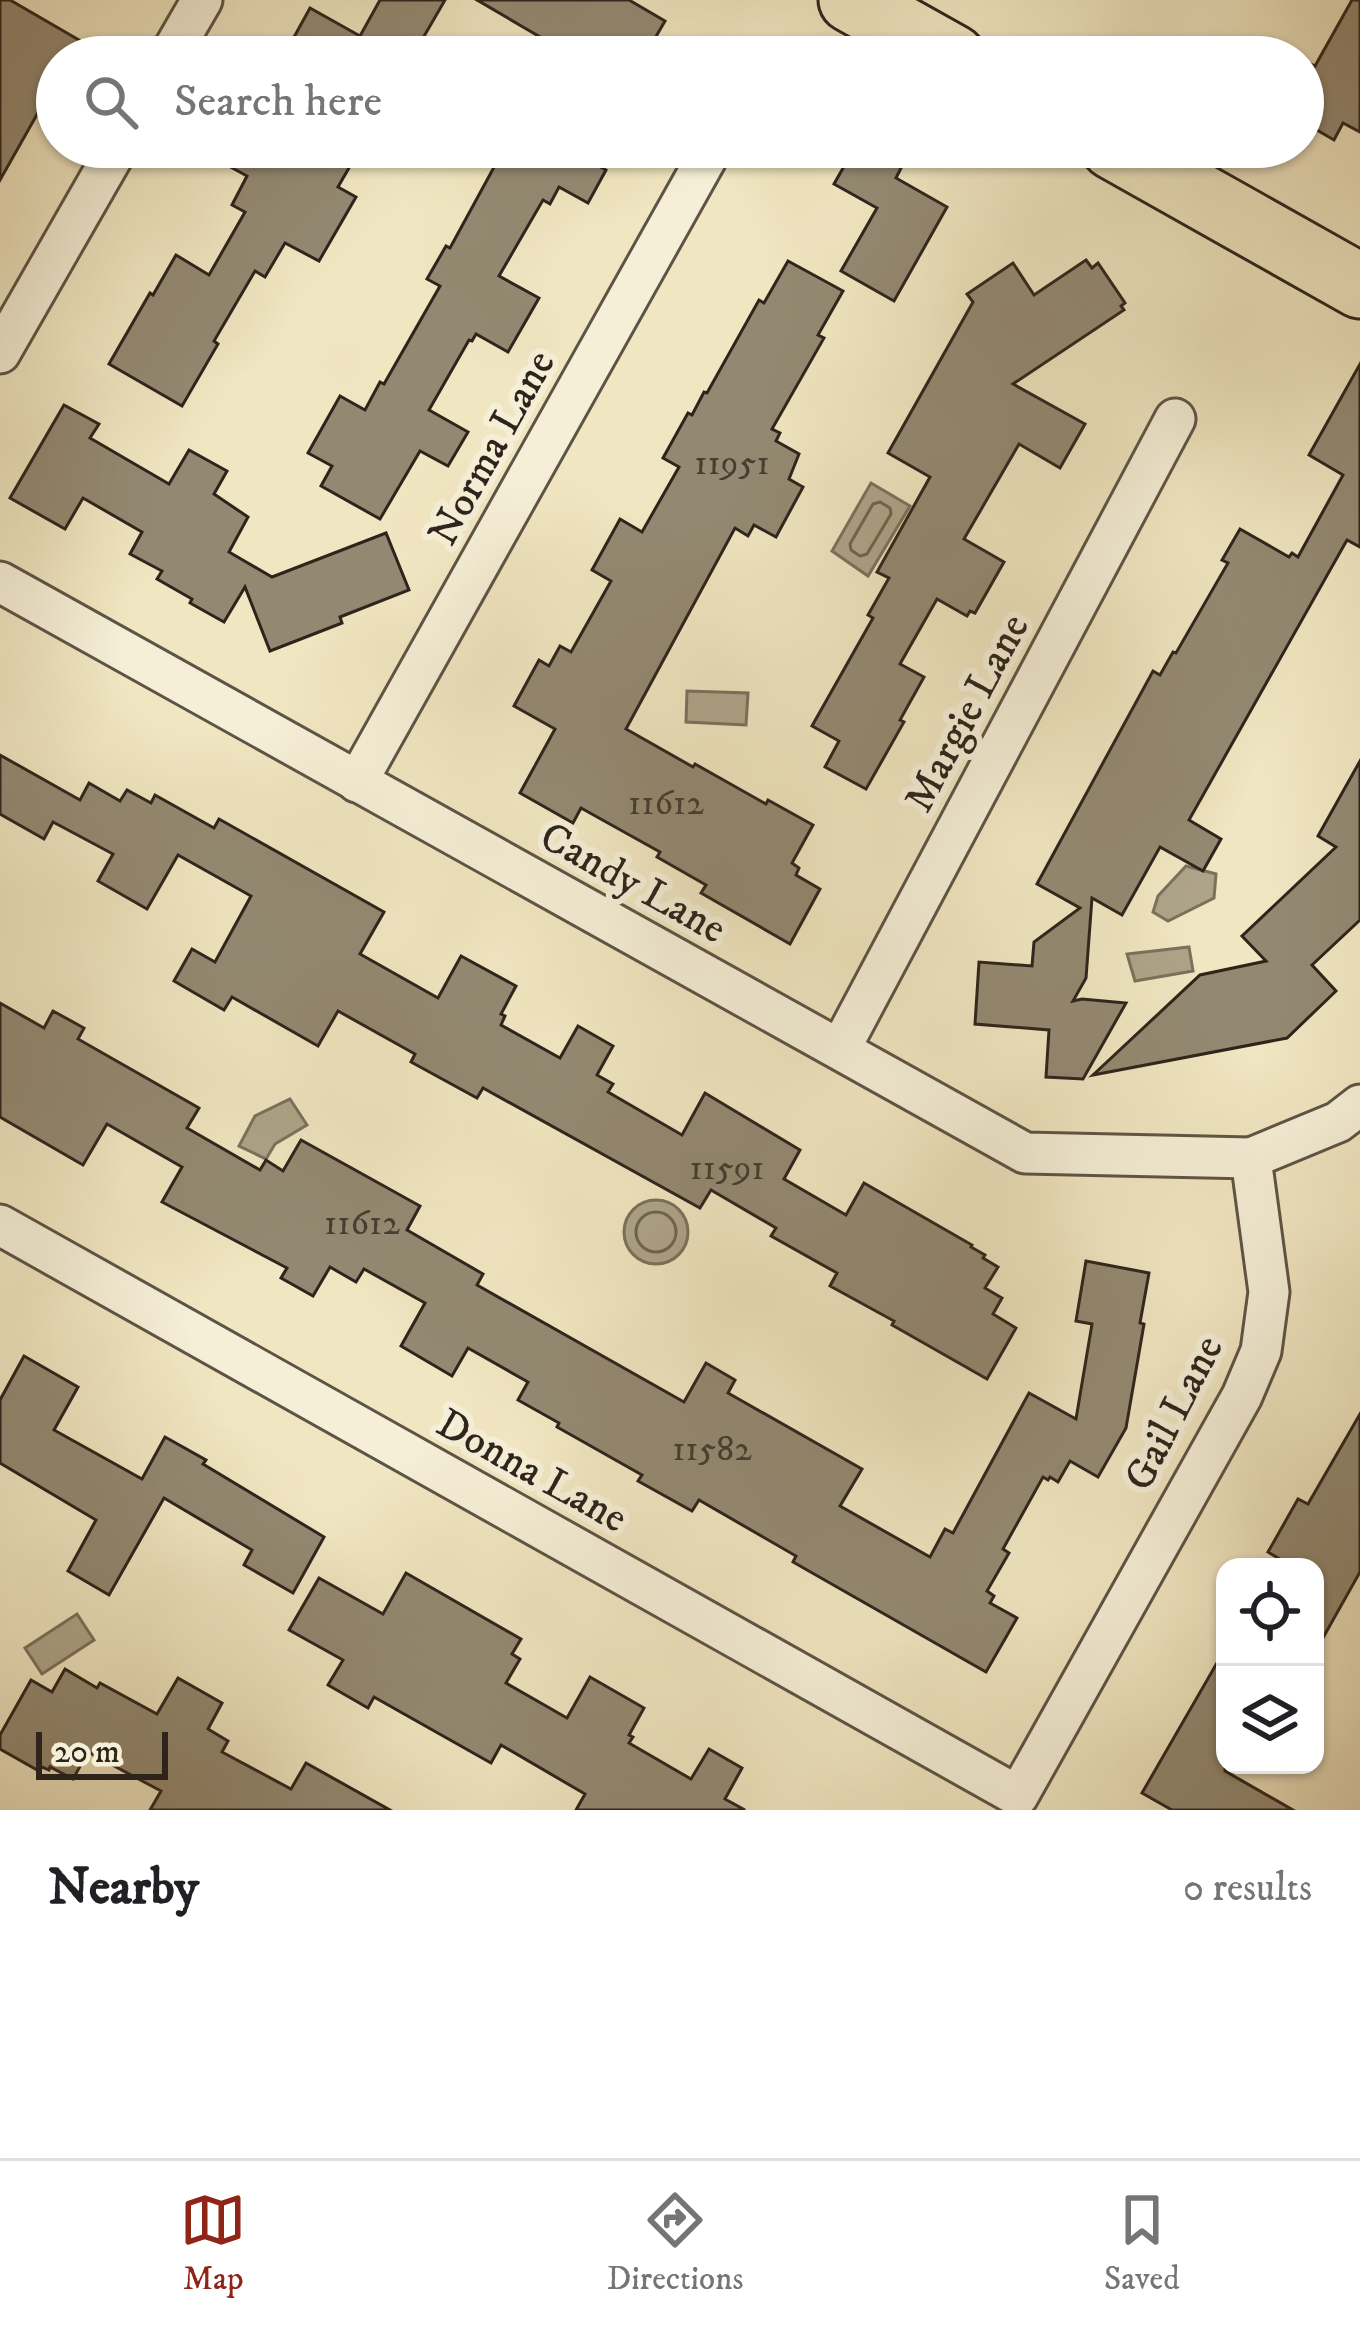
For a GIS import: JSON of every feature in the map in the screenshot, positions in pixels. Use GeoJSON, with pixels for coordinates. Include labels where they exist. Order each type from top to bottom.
{"type":"FeatureCollection","features":[{"type":"Feature","properties":{"kind":"main road"},"geometry":{"type":"LineString","coordinates":[[851,0],[915,36]]}},
{"type":"Feature","properties":{"kind":"main road"},"geometry":{"type":"LineString","coordinates":[[1150,168],[1360,286]]}},
{"type":"Feature","properties":{"kind":"street"},"geometry":{"type":"LineString","coordinates":[[182,36],[202,0]]}},
{"type":"Feature","properties":{"kind":"street"},"geometry":{"type":"LineString","coordinates":[[0,353],[106,168]]}},
{"type":"Feature","properties":{"kind":"street","name":"Norma Lane"},"geometry":{"type":"LineString","coordinates":[[357,782],[702,168]]}},
{"type":"Feature","properties":{"kind":"street","name":"Margie Lane"},"geometry":{"type":"LineString","coordinates":[[840,1049],[1175,419]]}},
{"type":"Feature","properties":{"kind":"street","name":"Candy Lane"},"geometry":{"type":"LineString","coordinates":[[0,581],[1025,1153],[1251,1158]]}},
{"type":"Feature","properties":{"kind":"street"},"geometry":{"type":"LineString","coordinates":[[1251,1158],[1338,1122],[1360,1105]]}},
{"type":"Feature","properties":{"kind":"street","name":"Gail Lane"},"geometry":{"type":"LineString","coordinates":[[1018,1796],[1262,1351],[1269,1292],[1251,1158]]}},
{"type":"Feature","properties":{"kind":"street","name":"Donna Lane"},"geometry":{"type":"LineString","coordinates":[[0,1226],[1018,1796]]}},
{"type":"Feature","properties":{"kind":"water"},"geometry":{"type":"Polygon","coordinates":[[[871,483],[910,506],[868,576],[832,551],[871,483]]]}},
{"type":"Feature","properties":{"kind":"water"},"geometry":{"type":"Polygon","coordinates":[[[687,691],[748,693],[746,725],[686,722],[687,691]]]}},
{"type":"Feature","properties":{"kind":"water"},"geometry":{"type":"Polygon","coordinates":[[[1186,866],[1216,874],[1214,898],[1168,921],[1153,912],[1158,896],[1186,866]]]}},
{"type":"Feature","properties":{"kind":"water"},"geometry":{"type":"Polygon","coordinates":[[[1189,947],[1193,971],[1135,981],[1127,954],[1189,947]]]}},
{"type":"Feature","properties":{"kind":"water"},"geometry":{"type":"Polygon","coordinates":[[[290,1099],[307,1125],[275,1144],[266,1159],[239,1146],[255,1116],[290,1099]]]}},
{"type":"Feature","properties":{"kind":"water"},"geometry":{"type":"Polygon","coordinates":[[[656,1200],[679,1209],[688,1232],[679,1255],[656,1264],[633,1255],[624,1232],[633,1209],[656,1200]]]}},
{"type":"Feature","properties":{"kind":"water"},"geometry":{"type":"Polygon","coordinates":[[[77,1614],[94,1640],[42,1674],[25,1648],[77,1614]]]}},
{"type":"Feature","properties":{"kind":"building"},"geometry":{"type":"Polygon","coordinates":[[[0,0],[10,0],[72,36],[36,36],[36,116],[0,180],[0,0]]]}},
{"type":"Feature","properties":{"kind":"building"},"geometry":{"type":"Polygon","coordinates":[[[380,0],[445,0],[424,36],[360,36],[380,0]]]}},
{"type":"Feature","properties":{"kind":"building"},"geometry":{"type":"Polygon","coordinates":[[[477,0],[629,0],[665,21],[656,36],[538,36],[477,0]]]}},
{"type":"Feature","properties":{"kind":"building"},"geometry":{"type":"Polygon","coordinates":[[[1352,0],[1360,0],[1360,132],[1343,123],[1334,140],[1324,134],[1324,50],[1352,0]]]}},
{"type":"Feature","properties":{"kind":"building"},"geometry":{"type":"Polygon","coordinates":[[[310,8],[360,36],[295,36],[310,8]]]}},
{"type":"Feature","properties":{"kind":"building"},"geometry":{"type":"Polygon","coordinates":[[[232,168],[349,168],[338,187],[356,197],[319,261],[285,243],[265,277],[255,271],[182,406],[109,364],[176,255],[209,275],[245,212],[232,205],[247,176],[232,168]]]}},
{"type":"Feature","properties":{"kind":"building"},"geometry":{"type":"Polygon","coordinates":[[[494,168],[606,170],[588,203],[559,187],[550,204],[543,200],[499,276],[539,298],[508,352],[476,334],[469,340],[429,410],[468,432],[448,466],[420,451],[380,519],[321,486],[332,466],[308,453],[340,396],[365,410],[380,382],[384,384],[440,286],[427,279],[446,246],[450,248],[494,168]]]}},
{"type":"Feature","properties":{"kind":"building"},"geometry":{"type":"Polygon","coordinates":[[[843,168],[901,168],[896,178],[947,207],[894,301],[841,271],[877,208],[834,184],[843,168]]]}},
{"type":"Feature","properties":{"kind":"building"},"geometry":{"type":"Polygon","coordinates":[[[1086,260],[1092,268],[1098,263],[1125,303],[1124,310],[1013,384],[1085,424],[1060,468],[1019,444],[964,539],[1004,562],[975,613],[970,611],[967,616],[937,599],[900,664],[924,677],[866,789],[825,767],[839,741],[812,726],[873,618],[868,615],[889,578],[877,572],[930,477],[888,453],[973,302],[967,294],[1013,263],[1034,295],[1086,260]]]}},
{"type":"Feature","properties":{"kind":"building"},"geometry":{"type":"Polygon","coordinates":[[[788,261],[843,291],[818,335],[824,338],[772,429],[780,433],[776,441],[799,454],[789,479],[803,487],[776,537],[754,525],[748,536],[735,528],[626,729],[813,825],[792,863],[799,868],[796,875],[820,889],[790,944],[701,893],[706,885],[657,857],[660,852],[581,808],[573,823],[520,793],[555,729],[514,706],[539,660],[549,666],[560,646],[571,652],[611,581],[592,570],[620,519],[642,532],[679,467],[663,458],[788,261]]]}},
{"type":"Feature","properties":{"kind":"building"},"geometry":{"type":"Polygon","coordinates":[[[1360,364],[1360,547],[1347,540],[1189,820],[1221,839],[1203,871],[1160,847],[1122,915],[1092,898],[1086,978],[1073,1001],[1126,1003],[1083,1079],[1046,1077],[1049,1030],[975,1024],[979,962],[1032,966],[1034,942],[1080,908],[1037,884],[1153,671],[1160,675],[1176,653],[1228,563],[1222,560],[1240,529],[1289,557],[1292,553],[1298,557],[1343,475],[1309,455],[1360,364]]]}},
{"type":"Feature","properties":{"kind":"building"},"geometry":{"type":"Polygon","coordinates":[[[64,405],[99,424],[90,438],[169,484],[189,450],[227,471],[214,494],[248,517],[229,552],[272,577],[386,533],[409,590],[270,651],[245,587],[224,622],[157,579],[162,571],[130,554],[142,532],[83,498],[65,529],[10,498],[64,405]]]}},
{"type":"Feature","properties":{"kind":"building"},"geometry":{"type":"Polygon","coordinates":[[[0,755],[80,800],[89,783],[120,801],[127,790],[151,803],[155,795],[214,828],[219,819],[384,912],[360,954],[438,998],[461,956],[516,986],[501,1014],[505,1016],[501,1025],[560,1058],[578,1026],[613,1046],[597,1075],[613,1084],[608,1092],[682,1135],[705,1093],[800,1150],[784,1179],[846,1215],[864,1183],[972,1245],[998,1267],[985,1288],[1002,1298],[993,1314],[1016,1328],[987,1379],[830,1286],[837,1273],[771,1236],[776,1228],[711,1190],[700,1208],[483,1088],[477,1098],[411,1062],[415,1054],[338,1011],[318,1046],[232,997],[224,1010],[174,981],[192,949],[215,962],[251,896],[178,855],[147,909],[98,881],[113,854],[53,822],[44,839],[0,814],[0,755]]]}},
{"type":"Feature","properties":{"kind":"building"},"geometry":{"type":"Polygon","coordinates":[[[1360,761],[1360,920],[1312,965],[1336,991],[1287,1038],[1093,1075],[1200,975],[1266,961],[1242,936],[1336,847],[1318,836],[1360,761]]]}},
{"type":"Feature","properties":{"kind":"building"},"geometry":{"type":"Polygon","coordinates":[[[0,1003],[44,1028],[53,1011],[84,1028],[78,1039],[199,1108],[187,1128],[260,1170],[266,1160],[283,1171],[301,1140],[420,1206],[407,1230],[483,1274],[477,1285],[684,1402],[706,1363],[735,1380],[728,1393],[862,1469],[840,1506],[930,1557],[945,1529],[953,1533],[1029,1393],[1076,1419],[1092,1324],[1076,1321],[1086,1261],[1149,1273],[1126,1428],[1098,1477],[1070,1461],[1058,1482],[1043,1477],[1003,1549],[1009,1553],[987,1591],[994,1596],[990,1603],[1017,1618],[986,1672],[793,1562],[796,1556],[699,1500],[692,1511],[638,1481],[642,1475],[518,1400],[528,1382],[468,1348],[452,1376],[401,1346],[425,1303],[364,1269],[356,1282],[330,1267],[313,1296],[281,1278],[287,1268],[162,1202],[182,1167],[107,1124],[83,1165],[0,1117],[0,1003]]]}},
{"type":"Feature","properties":{"kind":"building"},"geometry":{"type":"Polygon","coordinates":[[[24,1356],[78,1387],[54,1430],[142,1479],[165,1437],[324,1537],[293,1593],[244,1565],[252,1550],[164,1498],[109,1595],[68,1571],[96,1520],[0,1463],[0,1400],[24,1356]]]}},
{"type":"Feature","properties":{"kind":"building"},"geometry":{"type":"Polygon","coordinates":[[[1360,1414],[1360,1572],[1324,1636],[1324,1558],[1278,1558],[1268,1552],[1298,1499],[1308,1504],[1360,1414]]]}},
{"type":"Feature","properties":{"kind":"building"},"geometry":{"type":"Polygon","coordinates":[[[406,1573],[521,1639],[512,1654],[520,1659],[506,1683],[567,1718],[590,1677],[644,1708],[629,1743],[691,1779],[709,1749],[742,1768],[725,1799],[745,1810],[576,1810],[585,1794],[501,1745],[491,1763],[374,1697],[368,1708],[328,1685],[343,1660],[289,1630],[319,1578],[383,1614],[406,1573]]]}},
{"type":"Feature","properties":{"kind":"building"},"geometry":{"type":"Polygon","coordinates":[[[1216,1665],[1216,1774],[1230,1774],[1293,1810],[1172,1810],[1142,1793],[1216,1665]]]}},
{"type":"Feature","properties":{"kind":"building"},"geometry":{"type":"Polygon","coordinates":[[[65,1669],[157,1714],[178,1678],[222,1703],[208,1729],[228,1741],[222,1752],[291,1789],[306,1763],[390,1810],[150,1810],[161,1791],[88,1752],[73,1779],[50,1767],[39,1771],[0,1749],[0,1735],[31,1680],[52,1692],[65,1669]]]}}]}
